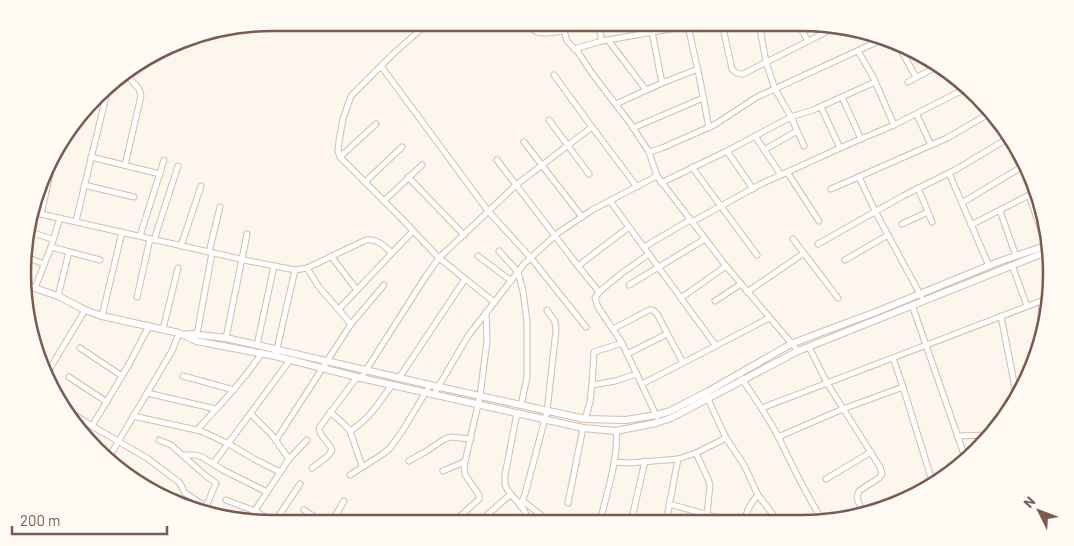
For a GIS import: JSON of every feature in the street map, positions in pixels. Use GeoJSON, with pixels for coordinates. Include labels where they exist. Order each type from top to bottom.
{"type":"FeatureCollection","features":[{"type":"Feature","properties":{"kind":"street"},"geometry":{"type":"LineString","coordinates":[[419,31],[351,96],[343,119],[338,151],[340,157],[439,258],[494,302]]}},
{"type":"Feature","properties":{"kind":"street"},"geometry":{"type":"LineString","coordinates":[[535,31],[539,33],[564,31],[567,41],[633,128],[648,152],[661,183],[747,292],[798,352]]}},
{"type":"Feature","properties":{"kind":"street"},"geometry":{"type":"LineString","coordinates":[[601,31],[605,41],[622,57],[646,90]]}},
{"type":"Feature","properties":{"kind":"street"},"geometry":{"type":"LineString","coordinates":[[574,48],[658,31]]}},
{"type":"Feature","properties":{"kind":"street"},"geometry":{"type":"LineString","coordinates":[[689,31],[709,128]]}},
{"type":"Feature","properties":{"kind":"street"},"geometry":{"type":"LineString","coordinates":[[724,31],[731,63],[734,71],[739,74],[743,74],[825,32]]}},
{"type":"Feature","properties":{"kind":"street"},"geometry":{"type":"LineString","coordinates":[[760,31],[766,62],[775,89],[791,117],[804,146]]}},
{"type":"Feature","properties":{"kind":"street"},"geometry":{"type":"LineString","coordinates":[[802,31],[808,41]]}},
{"type":"Feature","properties":{"kind":"street"},"geometry":{"type":"LineString","coordinates":[[652,32],[662,83]]}},
{"type":"Feature","properties":{"kind":"street"},"geometry":{"type":"LineString","coordinates":[[648,152],[709,128],[757,97],[875,43]]}},
{"type":"Feature","properties":{"kind":"street"},"geometry":{"type":"LineString","coordinates":[[858,50],[894,125]]}},
{"type":"Feature","properties":{"kind":"street"},"geometry":{"type":"LineString","coordinates":[[903,54],[916,77]]}},
{"type":"Feature","properties":{"kind":"street"},"geometry":{"type":"LineString","coordinates":[[381,66],[488,211],[530,258],[586,327]]}},
{"type":"Feature","properties":{"kind":"street"},"geometry":{"type":"LineString","coordinates":[[616,104],[698,69]]}},
{"type":"Feature","properties":{"kind":"street"},"geometry":{"type":"LineString","coordinates":[[908,82],[931,70]]}},
{"type":"Feature","properties":{"kind":"street"},"geometry":{"type":"LineString","coordinates":[[554,75],[637,187]]}},
{"type":"Feature","properties":{"kind":"street"},"geometry":{"type":"LineString","coordinates":[[125,165],[141,96],[139,89],[130,78]]}},
{"type":"Feature","properties":{"kind":"street"},"geometry":{"type":"LineString","coordinates":[[661,183],[791,117],[875,82]]}},
{"type":"Feature","properties":{"kind":"street"},"geometry":{"type":"LineString","coordinates":[[644,247],[781,175],[917,115],[960,91]]}},
{"type":"Feature","properties":{"kind":"street"},"geometry":{"type":"LineString","coordinates":[[842,97],[862,139]]}},
{"type":"Feature","properties":{"kind":"street"},"geometry":{"type":"LineString","coordinates":[[633,128],[703,98]]}},
{"type":"Feature","properties":{"kind":"street"},"geometry":{"type":"LineString","coordinates":[[76,221],[105,99]]}},
{"type":"Feature","properties":{"kind":"street"},"geometry":{"type":"LineString","coordinates":[[821,106],[840,148]]}},
{"type":"Feature","properties":{"kind":"street"},"geometry":{"type":"LineString","coordinates":[[917,115],[931,145]]}},
{"type":"Feature","properties":{"kind":"street"},"geometry":{"type":"LineString","coordinates":[[831,190],[946,138],[985,116]]}},
{"type":"Feature","properties":{"kind":"street"},"geometry":{"type":"LineString","coordinates":[[549,120],[589,174]]}},
{"type":"Feature","properties":{"kind":"street"},"geometry":{"type":"LineString","coordinates":[[340,157],[376,124]]}},
{"type":"Feature","properties":{"kind":"street"},"geometry":{"type":"LineString","coordinates":[[312,468],[328,456],[332,450],[319,430],[320,425],[364,371],[439,258],[516,185],[592,127]]}},
{"type":"Feature","properties":{"kind":"street"},"geometry":{"type":"LineString","coordinates":[[764,150],[797,131]]}},
{"type":"Feature","properties":{"kind":"street"},"geometry":{"type":"LineString","coordinates":[[755,136],[781,175]]}},
{"type":"Feature","properties":{"kind":"street"},"geometry":{"type":"LineString","coordinates":[[818,244],[1003,141]]}},
{"type":"Feature","properties":{"kind":"street"},"geometry":{"type":"LineString","coordinates":[[524,142],[582,217]]}},
{"type":"Feature","properties":{"kind":"street"},"geometry":{"type":"LineString","coordinates":[[365,182],[402,147]]}},
{"type":"Feature","properties":{"kind":"street"},"geometry":{"type":"LineString","coordinates":[[727,151],[753,189]]}},
{"type":"Feature","properties":{"kind":"street"},"geometry":{"type":"LineString","coordinates":[[91,157],[160,174]]}},
{"type":"Feature","properties":{"kind":"street"},"geometry":{"type":"LineString","coordinates":[[140,236],[164,160]]}},
{"type":"Feature","properties":{"kind":"street"},"geometry":{"type":"LineString","coordinates":[[497,160],[599,292]]}},
{"type":"Feature","properties":{"kind":"street"},"geometry":{"type":"LineString","coordinates":[[384,201],[422,165]]}},
{"type":"Feature","properties":{"kind":"street"},"geometry":{"type":"LineString","coordinates":[[136,297],[152,239],[178,166]]}},
{"type":"Feature","properties":{"kind":"street"},"geometry":{"type":"LineString","coordinates":[[692,168],[757,255]]}},
{"type":"Feature","properties":{"kind":"street"},"geometry":{"type":"LineString","coordinates":[[962,203],[1019,168]]}},
{"type":"Feature","properties":{"kind":"street"},"geometry":{"type":"LineString","coordinates":[[788,172],[819,221]]}},
{"type":"Feature","properties":{"kind":"street"},"geometry":{"type":"LineString","coordinates":[[949,172],[989,266]]}},
{"type":"Feature","properties":{"kind":"street"},"geometry":{"type":"LineString","coordinates":[[434,394],[468,336],[510,280],[530,258],[582,217],[657,176]]}},
{"type":"Feature","properties":{"kind":"street"},"geometry":{"type":"LineString","coordinates":[[859,176],[875,211],[923,300]]}},
{"type":"Feature","properties":{"kind":"street"},"geometry":{"type":"LineString","coordinates":[[408,178],[464,235]]}},
{"type":"Feature","properties":{"kind":"street"},"geometry":{"type":"LineString","coordinates":[[84,185],[134,197]]}},
{"type":"Feature","properties":{"kind":"street"},"geometry":{"type":"LineString","coordinates":[[181,246],[201,186]]}},
{"type":"Feature","properties":{"kind":"street"},"geometry":{"type":"LineString","coordinates":[[918,188],[932,222]]}},
{"type":"Feature","properties":{"kind":"street"},"geometry":{"type":"LineString","coordinates":[[972,225],[1029,195],[1036,217]]}},
{"type":"Feature","properties":{"kind":"street"},"geometry":{"type":"LineString","coordinates":[[44,196],[41,214],[294,270],[307,268],[366,240],[377,240],[392,253]]}},
{"type":"Feature","properties":{"kind":"street"},"geometry":{"type":"LineString","coordinates":[[610,200],[716,346]]}},
{"type":"Feature","properties":{"kind":"street"},"geometry":{"type":"LineString","coordinates":[[198,334],[220,207]]}},
{"type":"Feature","properties":{"kind":"street"},"geometry":{"type":"LineString","coordinates":[[1000,211],[1016,256]]}},
{"type":"Feature","properties":{"kind":"street"},"geometry":{"type":"LineString","coordinates":[[902,224],[928,212]]}},
{"type":"Feature","properties":{"kind":"street"},"geometry":{"type":"LineString","coordinates":[[32,284],[44,264],[60,218]]}},
{"type":"Feature","properties":{"kind":"street"},"geometry":{"type":"LineString","coordinates":[[578,266],[629,227]]}},
{"type":"Feature","properties":{"kind":"street"},"geometry":{"type":"LineString","coordinates":[[339,309],[413,231]]}},
{"type":"Feature","properties":{"kind":"street"},"geometry":{"type":"LineString","coordinates":[[102,316],[122,232]]}},
{"type":"Feature","properties":{"kind":"street"},"geometry":{"type":"LineString","coordinates":[[35,233],[52,239]]}},
{"type":"Feature","properties":{"kind":"street"},"geometry":{"type":"LineString","coordinates":[[226,338],[247,234]]}},
{"type":"Feature","properties":{"kind":"street"},"geometry":{"type":"LineString","coordinates":[[845,260],[888,235]]}},
{"type":"Feature","properties":{"kind":"street"},"geometry":{"type":"LineString","coordinates":[[629,285],[705,239]]}},
{"type":"Feature","properties":{"kind":"street"},"geometry":{"type":"LineString","coordinates":[[793,239],[838,298]]}},
{"type":"Feature","properties":{"kind":"street"},"geometry":{"type":"LineString","coordinates":[[51,247],[100,260]]}},
{"type":"Feature","properties":{"kind":"street"},"geometry":{"type":"LineString","coordinates":[[32,288],[58,296],[85,310],[102,316],[163,329],[196,341],[327,362],[585,419],[658,419],[671,418],[739,374],[791,344],[1041,247]]}},
{"type":"Feature","properties":{"kind":"street"},"geometry":{"type":"LineString","coordinates":[[499,251],[518,272],[528,322],[527,377],[521,405]]}},
{"type":"Feature","properties":{"kind":"street"},"geometry":{"type":"LineString","coordinates":[[58,296],[69,252]]}},
{"type":"Feature","properties":{"kind":"street"},"geometry":{"type":"LineString","coordinates":[[747,292],[804,253]]}},
{"type":"Feature","properties":{"kind":"street"},"geometry":{"type":"LineString","coordinates":[[649,254],[599,292],[595,298],[598,307],[622,343],[658,419]]}},
{"type":"Feature","properties":{"kind":"street"},"geometry":{"type":"LineString","coordinates":[[707,395],[743,380],[809,347],[1042,254]]}},
{"type":"Feature","properties":{"kind":"street"},"geometry":{"type":"LineString","coordinates":[[331,256],[357,290]]}},
{"type":"Feature","properties":{"kind":"street"},"geometry":{"type":"LineString","coordinates":[[478,256],[510,280]]}},
{"type":"Feature","properties":{"kind":"street"},"geometry":{"type":"LineString","coordinates":[[32,259],[44,264]]}},
{"type":"Feature","properties":{"kind":"street"},"geometry":{"type":"LineString","coordinates":[[1012,265],[1027,306]]}},
{"type":"Feature","properties":{"kind":"street"},"geometry":{"type":"LineString","coordinates":[[257,345],[274,266]]}},
{"type":"Feature","properties":{"kind":"street"},"geometry":{"type":"LineString","coordinates":[[681,298],[726,266]]}},
{"type":"Feature","properties":{"kind":"street"},"geometry":{"type":"LineString","coordinates":[[163,329],[178,268]]}},
{"type":"Feature","properties":{"kind":"street"},"geometry":{"type":"LineString","coordinates":[[307,268],[319,287],[351,324]]}},
{"type":"Feature","properties":{"kind":"street"},"geometry":{"type":"LineString","coordinates":[[276,353],[294,270]]}},
{"type":"Feature","properties":{"kind":"street"},"geometry":{"type":"LineString","coordinates":[[399,378],[465,278]]}},
{"type":"Feature","properties":{"kind":"street"},"geometry":{"type":"LineString","coordinates":[[716,301],[741,284]]}},
{"type":"Feature","properties":{"kind":"street"},"geometry":{"type":"LineString","coordinates":[[276,440],[351,324],[384,285]]}},
{"type":"Feature","properties":{"kind":"street"},"geometry":{"type":"LineString","coordinates":[[762,408],[1041,301]]}},
{"type":"Feature","properties":{"kind":"street"},"geometry":{"type":"LineString","coordinates":[[912,305],[963,452]]}},
{"type":"Feature","properties":{"kind":"street"},"geometry":{"type":"LineString","coordinates":[[51,367],[85,310]]}},
{"type":"Feature","properties":{"kind":"street"},"geometry":{"type":"LineString","coordinates":[[525,515],[522,503],[546,419],[556,330],[555,322],[547,310]]}},
{"type":"Feature","properties":{"kind":"street"},"geometry":{"type":"LineString","coordinates":[[613,330],[652,310],[657,314],[683,363]]}},
{"type":"Feature","properties":{"kind":"street"},"geometry":{"type":"LineString","coordinates":[[462,515],[479,499],[479,494],[465,474],[464,462],[480,396],[487,341],[486,312]]}},
{"type":"Feature","properties":{"kind":"street"},"geometry":{"type":"LineString","coordinates":[[1001,316],[1015,386]]}},
{"type":"Feature","properties":{"kind":"street"},"geometry":{"type":"LineString","coordinates":[[642,384],[769,318]]}},
{"type":"Feature","properties":{"kind":"street"},"geometry":{"type":"LineString","coordinates":[[92,426],[149,326]]}},
{"type":"Feature","properties":{"kind":"street"},"geometry":{"type":"LineString","coordinates":[[181,334],[198,334],[226,338],[257,345],[290,360],[323,369],[583,428],[616,431],[658,419]]}},
{"type":"Feature","properties":{"kind":"street"},"geometry":{"type":"LineString","coordinates":[[111,453],[181,334]]}},
{"type":"Feature","properties":{"kind":"street"},"geometry":{"type":"LineString","coordinates":[[627,354],[667,334]]}},
{"type":"Feature","properties":{"kind":"street"},"geometry":{"type":"LineString","coordinates":[[585,419],[590,402],[594,352],[622,343]]}},
{"type":"Feature","properties":{"kind":"street"},"geometry":{"type":"LineString","coordinates":[[809,347],[827,383],[880,467],[882,474],[879,478],[857,494],[857,500],[861,508]]}},
{"type":"Feature","properties":{"kind":"street"},"geometry":{"type":"LineString","coordinates":[[80,348],[122,376]]}},
{"type":"Feature","properties":{"kind":"street"},"geometry":{"type":"LineString","coordinates":[[197,430],[234,390],[262,353]]}},
{"type":"Feature","properties":{"kind":"street"},"geometry":{"type":"LineString","coordinates":[[893,358],[931,477]]}},
{"type":"Feature","properties":{"kind":"street"},"geometry":{"type":"LineString","coordinates":[[213,464],[290,360]]}},
{"type":"Feature","properties":{"kind":"street"},"geometry":{"type":"LineString","coordinates":[[592,385],[615,381],[637,374]]}},
{"type":"Feature","properties":{"kind":"street"},"geometry":{"type":"LineString","coordinates":[[739,374],[762,408],[818,514]]}},
{"type":"Feature","properties":{"kind":"street"},"geometry":{"type":"LineString","coordinates":[[69,376],[107,402]]}},
{"type":"Feature","properties":{"kind":"street"},"geometry":{"type":"LineString","coordinates":[[183,376],[234,390]]}},
{"type":"Feature","properties":{"kind":"street"},"geometry":{"type":"LineString","coordinates":[[350,431],[369,417],[392,385]]}},
{"type":"Feature","properties":{"kind":"street"},"geometry":{"type":"LineString","coordinates":[[350,475],[390,448],[430,386]]}},
{"type":"Feature","properties":{"kind":"street"},"geometry":{"type":"LineString","coordinates":[[778,437],[843,409],[903,387]]}},
{"type":"Feature","properties":{"kind":"street"},"geometry":{"type":"LineString","coordinates":[[146,393],[216,409]]}},
{"type":"Feature","properties":{"kind":"street"},"geometry":{"type":"LineString","coordinates":[[707,395],[726,438],[744,465],[758,495],[773,515]]}},
{"type":"Feature","properties":{"kind":"street"},"geometry":{"type":"LineString","coordinates":[[330,412],[350,431],[362,466]]}},
{"type":"Feature","properties":{"kind":"street"},"geometry":{"type":"LineString","coordinates":[[517,413],[505,484],[510,495],[540,515]]}},
{"type":"Feature","properties":{"kind":"street"},"geometry":{"type":"LineString","coordinates":[[250,414],[276,440],[289,459]]}},
{"type":"Feature","properties":{"kind":"street"},"geometry":{"type":"LineString","coordinates":[[133,416],[197,430],[228,444],[280,472]]}},
{"type":"Feature","properties":{"kind":"street"},"geometry":{"type":"LineString","coordinates":[[80,418],[147,458],[181,484],[185,493],[199,503]]}},
{"type":"Feature","properties":{"kind":"street"},"geometry":{"type":"LineString","coordinates":[[568,503],[583,428]]}},
{"type":"Feature","properties":{"kind":"street"},"geometry":{"type":"LineString","coordinates":[[602,515],[614,462],[616,431]]}},
{"type":"Feature","properties":{"kind":"street"},"geometry":{"type":"LineString","coordinates":[[957,436],[980,435]]}},
{"type":"Feature","properties":{"kind":"street"},"geometry":{"type":"LineString","coordinates":[[409,461],[450,437],[470,439]]}},
{"type":"Feature","properties":{"kind":"street"},"geometry":{"type":"LineString","coordinates":[[614,462],[630,463],[678,459],[696,453],[726,438]]}},
{"type":"Feature","properties":{"kind":"street"},"geometry":{"type":"LineString","coordinates":[[159,440],[171,445],[216,483],[206,506]]}},
{"type":"Feature","properties":{"kind":"street"},"geometry":{"type":"LineString","coordinates":[[253,514],[289,459],[307,440]]}},
{"type":"Feature","properties":{"kind":"street"},"geometry":{"type":"LineString","coordinates":[[826,479],[871,452]]}},
{"type":"Feature","properties":{"kind":"street"},"geometry":{"type":"LineString","coordinates":[[696,453],[710,485],[707,514]]}},
{"type":"Feature","properties":{"kind":"street"},"geometry":{"type":"LineString","coordinates":[[183,455],[202,457],[223,470],[268,492]]}},
{"type":"Feature","properties":{"kind":"street"},"geometry":{"type":"LineString","coordinates":[[667,515],[678,459]]}},
{"type":"Feature","properties":{"kind":"street"},"geometry":{"type":"LineString","coordinates":[[443,471],[464,462]]}},
{"type":"Feature","properties":{"kind":"street"},"geometry":{"type":"LineString","coordinates":[[633,515],[644,462]]}},
{"type":"Feature","properties":{"kind":"street"},"geometry":{"type":"LineString","coordinates":[[279,515],[300,484]]}},
{"type":"Feature","properties":{"kind":"street"},"geometry":{"type":"LineString","coordinates":[[487,515],[510,495]]}},
{"type":"Feature","properties":{"kind":"street"},"geometry":{"type":"LineString","coordinates":[[746,515],[752,502],[758,495]]}},
{"type":"Feature","properties":{"kind":"street"},"geometry":{"type":"LineString","coordinates":[[226,500],[260,514]]}},
{"type":"Feature","properties":{"kind":"street"},"geometry":{"type":"LineString","coordinates":[[336,515],[344,501]]}},
{"type":"Feature","properties":{"kind":"street"},"geometry":{"type":"LineString","coordinates":[[669,504],[710,515]]}},
{"type":"Feature","properties":{"kind":"street"},"geometry":{"type":"LineString","coordinates":[[304,510],[312,515]]}}]}
